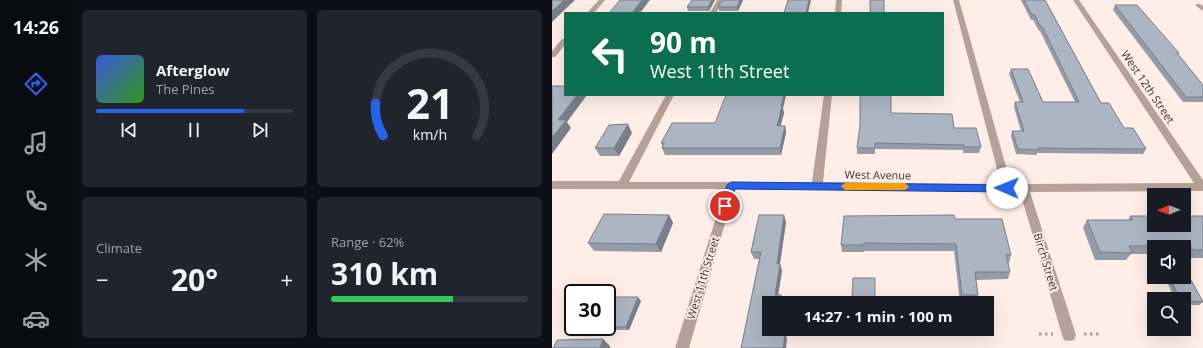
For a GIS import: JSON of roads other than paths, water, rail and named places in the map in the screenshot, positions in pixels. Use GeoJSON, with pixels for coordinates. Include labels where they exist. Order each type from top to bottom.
{"type":"FeatureCollection","features":[{"type":"Feature","properties":{"kind":"street"},"geometry":{"type":"LineString","coordinates":[[591,12],[602,0]]}},
{"type":"Feature","properties":{"kind":"street"},"geometry":{"type":"LineString","coordinates":[[714,12],[720,0]]}},
{"type":"Feature","properties":{"kind":"street"},"geometry":{"type":"LineString","coordinates":[[838,12],[839,0]]}},
{"type":"Feature","properties":{"kind":"street"},"geometry":{"type":"LineString","coordinates":[[956,0],[1007,188]]}},
{"type":"Feature","properties":{"kind":"street","name":"West 12th Street"},"geometry":{"type":"LineString","coordinates":[[1076,0],[1202,187]]}},
{"type":"Feature","properties":{"kind":"street"},"geometry":{"type":"LineString","coordinates":[[552,55],[564,42]]}},
{"type":"Feature","properties":{"kind":"street"},"geometry":{"type":"LineString","coordinates":[[622,186],[669,96]]}},
{"type":"Feature","properties":{"kind":"street"},"geometry":{"type":"LineString","coordinates":[[817,186],[828,96]]}},
{"type":"Feature","properties":{"kind":"street","name":"West Avenue"},"geometry":{"type":"LineString","coordinates":[[552,185],[1007,188],[1202,187]]}},
{"type":"Feature","properties":{"kind":"street","name":"West 11th Street"},"geometry":{"type":"LineString","coordinates":[[682,348],[731,185]]}},
{"type":"Feature","properties":{"kind":"street","name":"Birch Street"},"geometry":{"type":"LineString","coordinates":[[1024,188],[1069,335]]}}]}
